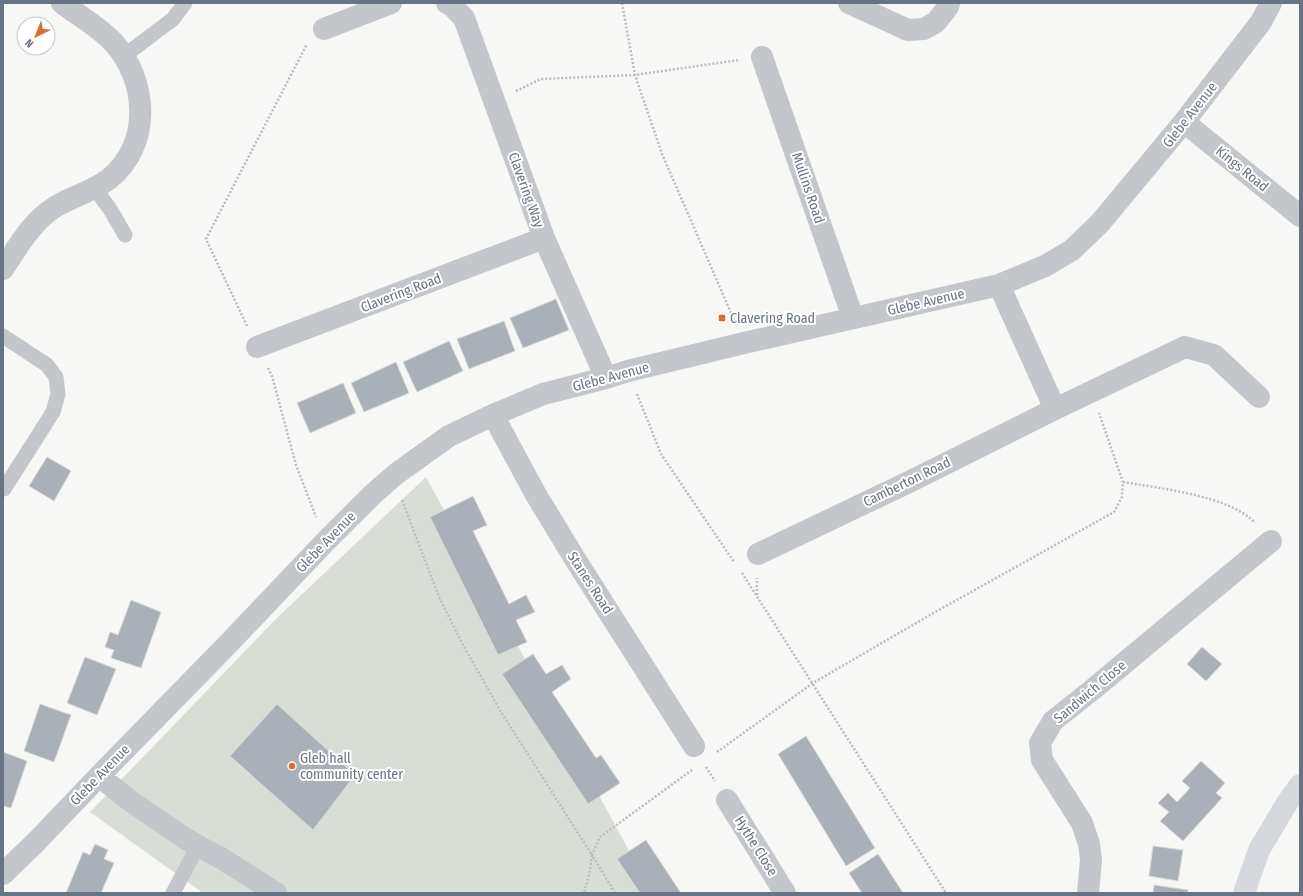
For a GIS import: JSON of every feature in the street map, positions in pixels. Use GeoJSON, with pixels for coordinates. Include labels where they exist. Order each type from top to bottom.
{"type":"FeatureCollection","features":[{"type":"Feature","properties":{"kind":"street"},"geometry":{"type":"LineString","coordinates":[[3,269],[38,219],[56,206],[95,189],[110,179],[133,151],[139,133],[141,113],[139,94],[134,76],[124,56],[113,42],[96,26],[62,3]]}},
{"type":"Feature","properties":{"kind":"street"},"geometry":{"type":"LineString","coordinates":[[316,34],[391,3]]}},
{"type":"Feature","properties":{"kind":"street","name":"Clavering Way"},"geometry":{"type":"LineString","coordinates":[[447,3],[464,18],[544,238],[606,378]]}},
{"type":"Feature","properties":{"kind":"street"},"geometry":{"type":"LineString","coordinates":[[850,3],[908,30],[924,29],[936,22],[948,7],[949,3]]}},
{"type":"Feature","properties":{"kind":"street","name":"Glebe Avenue"},"geometry":{"type":"LineString","coordinates":[[3,874],[37,841],[325,542],[396,474],[449,436],[543,394],[628,371],[744,343],[999,285],[1045,266],[1072,250],[1100,223],[1184,122],[1261,22],[1272,3]]}},
{"type":"Feature","properties":{"kind":"street","name":"Mullins Road"},"geometry":{"type":"LineString","coordinates":[[762,57],[853,318]]}},
{"type":"Feature","properties":{"kind":"street","name":"Kings Road"},"geometry":{"type":"LineString","coordinates":[[1184,122],[1300,216]]}},
{"type":"Feature","properties":{"kind":"street","name":"Clavering Road"},"geometry":{"type":"LineString","coordinates":[[257,347],[544,238]]}},
{"type":"Feature","properties":{"kind":"street"},"geometry":{"type":"LineString","coordinates":[[999,285],[1055,409]]}},
{"type":"Feature","properties":{"kind":"street","name":"Camberton Road"},"geometry":{"type":"LineString","coordinates":[[758,554],[1185,347],[1214,355],[1259,397]]}},
{"type":"Feature","properties":{"kind":"street","name":"Stanes Road"},"geometry":{"type":"LineString","coordinates":[[494,415],[535,493],[570,553],[698,754]]}},
{"type":"Feature","properties":{"kind":"street","name":"Sandwich Close"},"geometry":{"type":"LineString","coordinates":[[1088,893],[1091,860],[1089,844],[1082,823],[1042,760],[1040,743],[1053,721],[1098,686],[1271,541]]}},
{"type":"Feature","properties":{"kind":"street"},"geometry":{"type":"LineString","coordinates":[[98,776],[129,800],[198,846],[221,858],[276,893]]}},
{"type":"Feature","properties":{"kind":"street"},"geometry":{"type":"LineString","coordinates":[[1244,893],[1259,850],[1287,803],[1300,785]]}},
{"type":"Feature","properties":{"kind":"street","name":"Hythe Close"},"geometry":{"type":"LineString","coordinates":[[727,800],[785,893]]}},
{"type":"Feature","properties":{"kind":"lane"},"geometry":{"type":"LineString","coordinates":[[124,56],[173,19],[185,3]]}},
{"type":"Feature","properties":{"kind":"lane"},"geometry":{"type":"LineString","coordinates":[[95,189],[110,209],[125,235]]}},
{"type":"Feature","properties":{"kind":"lane"},"geometry":{"type":"LineString","coordinates":[[3,336],[47,366],[56,377],[58,394],[53,412],[4,489]]}},
{"type":"Feature","properties":{"kind":"lane"},"geometry":{"type":"LineString","coordinates":[[173,893],[198,846]]}},
{"type":"Feature","properties":{"kind":"path"},"geometry":{"type":"LineString","coordinates":[[622,3],[634,75],[662,154],[744,343]]}},
{"type":"Feature","properties":{"kind":"path"},"geometry":{"type":"LineString","coordinates":[[316,34],[206,239],[238,309],[272,376],[296,465],[325,542]]}},
{"type":"Feature","properties":{"kind":"path"},"geometry":{"type":"LineString","coordinates":[[494,102],[541,79],[634,75],[762,57]]}},
{"type":"Feature","properties":{"kind":"path"},"geometry":{"type":"LineString","coordinates":[[628,371],[661,454],[735,563]]}},
{"type":"Feature","properties":{"kind":"path"},"geometry":{"type":"LineString","coordinates":[[584,893],[592,855],[600,837],[698,754],[813,683],[923,618],[1114,512],[1122,498],[1123,482],[1092,392]]}},
{"type":"Feature","properties":{"kind":"path"},"geometry":{"type":"LineString","coordinates":[[396,474],[403,506],[436,590],[463,645],[502,712],[615,893]]}},
{"type":"Feature","properties":{"kind":"path"},"geometry":{"type":"LineString","coordinates":[[1123,482],[1188,494],[1231,506],[1250,518],[1271,541]]}},
{"type":"Feature","properties":{"kind":"path"},"geometry":{"type":"LineString","coordinates":[[739,570],[813,683],[946,893]]}},
{"type":"Feature","properties":{"kind":"path"},"geometry":{"type":"LineString","coordinates":[[698,754],[727,800]]}},
{"type":"Feature","properties":{"kind":"shaded area"},"geometry":{"type":"Polygon","coordinates":[[[426,477],[652,893],[203,893],[90,812],[277,618],[426,477]]]}},
{"type":"Feature","properties":{"kind":"building"},"geometry":{"type":"Polygon","coordinates":[[[556,299],[569,330],[523,348],[510,318],[556,299]]]}},
{"type":"Feature","properties":{"kind":"building"},"geometry":{"type":"Polygon","coordinates":[[[504,321],[515,351],[469,369],[457,339],[504,321]]]}},
{"type":"Feature","properties":{"kind":"building"},"geometry":{"type":"Polygon","coordinates":[[[449,341],[463,371],[417,392],[403,362],[449,341]]]}},
{"type":"Feature","properties":{"kind":"building"},"geometry":{"type":"Polygon","coordinates":[[[396,362],[409,393],[364,412],[351,383],[396,362]]]}},
{"type":"Feature","properties":{"kind":"building"},"geometry":{"type":"Polygon","coordinates":[[[343,383],[356,413],[310,433],[297,403],[343,383]]]}},
{"type":"Feature","properties":{"kind":"building"},"geometry":{"type":"Polygon","coordinates":[[[47,457],[71,471],[54,501],[29,486],[47,457]]]}},
{"type":"Feature","properties":{"kind":"building"},"geometry":{"type":"Polygon","coordinates":[[[473,496],[487,525],[473,531],[509,604],[526,595],[535,612],[516,620],[527,642],[498,655],[430,517],[473,496]]]}},
{"type":"Feature","properties":{"kind":"building"},"geometry":{"type":"Polygon","coordinates":[[[131,600],[161,612],[141,668],[111,658],[114,650],[105,647],[110,632],[118,635],[131,600]]]}},
{"type":"Feature","properties":{"kind":"building"},"geometry":{"type":"Polygon","coordinates":[[[1202,647],[1222,664],[1206,681],[1187,664],[1202,647]]]}},
{"type":"Feature","properties":{"kind":"building"},"geometry":{"type":"Polygon","coordinates":[[[533,654],[546,674],[562,665],[571,679],[552,692],[596,758],[601,755],[620,783],[588,804],[502,674],[533,654]]]}},
{"type":"Feature","properties":{"kind":"building"},"geometry":{"type":"Polygon","coordinates":[[[85,657],[116,669],[97,715],[67,703],[85,657]]]}},
{"type":"Feature","properties":{"kind":"building"},"geometry":{"type":"Polygon","coordinates":[[[40,704],[71,715],[54,762],[24,751],[40,704]]]}},
{"type":"Feature","properties":{"kind":"building","name":"Gleb hall community center"},"geometry":{"type":"Polygon","coordinates":[[[277,704],[355,775],[313,830],[230,756],[277,704]]]}},
{"type":"Feature","properties":{"kind":"building"},"geometry":{"type":"Polygon","coordinates":[[[806,736],[875,848],[846,866],[778,754],[806,736]]]}},
{"type":"Feature","properties":{"kind":"building"},"geometry":{"type":"Polygon","coordinates":[[[3,752],[27,761],[11,808],[3,806],[3,752]]]}},
{"type":"Feature","properties":{"kind":"building"},"geometry":{"type":"Polygon","coordinates":[[[1201,761],[1225,783],[1216,793],[1222,798],[1183,841],[1160,821],[1169,812],[1158,803],[1168,793],[1177,802],[1190,788],[1182,781],[1201,761]]]}},
{"type":"Feature","properties":{"kind":"building"},"geometry":{"type":"Polygon","coordinates":[[[646,840],[681,893],[640,893],[617,859],[646,840]]]}},
{"type":"Feature","properties":{"kind":"building"},"geometry":{"type":"Polygon","coordinates":[[[95,844],[108,850],[104,859],[114,863],[101,893],[66,893],[83,852],[90,855],[95,844]]]}},
{"type":"Feature","properties":{"kind":"building"},"geometry":{"type":"Polygon","coordinates":[[[1153,846],[1183,850],[1178,881],[1149,876],[1153,846]]]}},
{"type":"Feature","properties":{"kind":"building"},"geometry":{"type":"Polygon","coordinates":[[[878,854],[903,893],[862,893],[849,873],[878,854]]]}},
{"type":"Feature","properties":{"kind":"building"},"geometry":{"type":"Polygon","coordinates":[[[1154,885],[1188,890],[1188,893],[1153,893],[1154,885]]]}},
{"type":"Feature","properties":{"kind":"place","name":"Clavering Road"},"geometry":{"type":"Point","coordinates":[722,318]}},
{"type":"Feature","properties":{"kind":"place","name":"Gleb hall community center"},"geometry":{"type":"Point","coordinates":[292,766]}}]}
